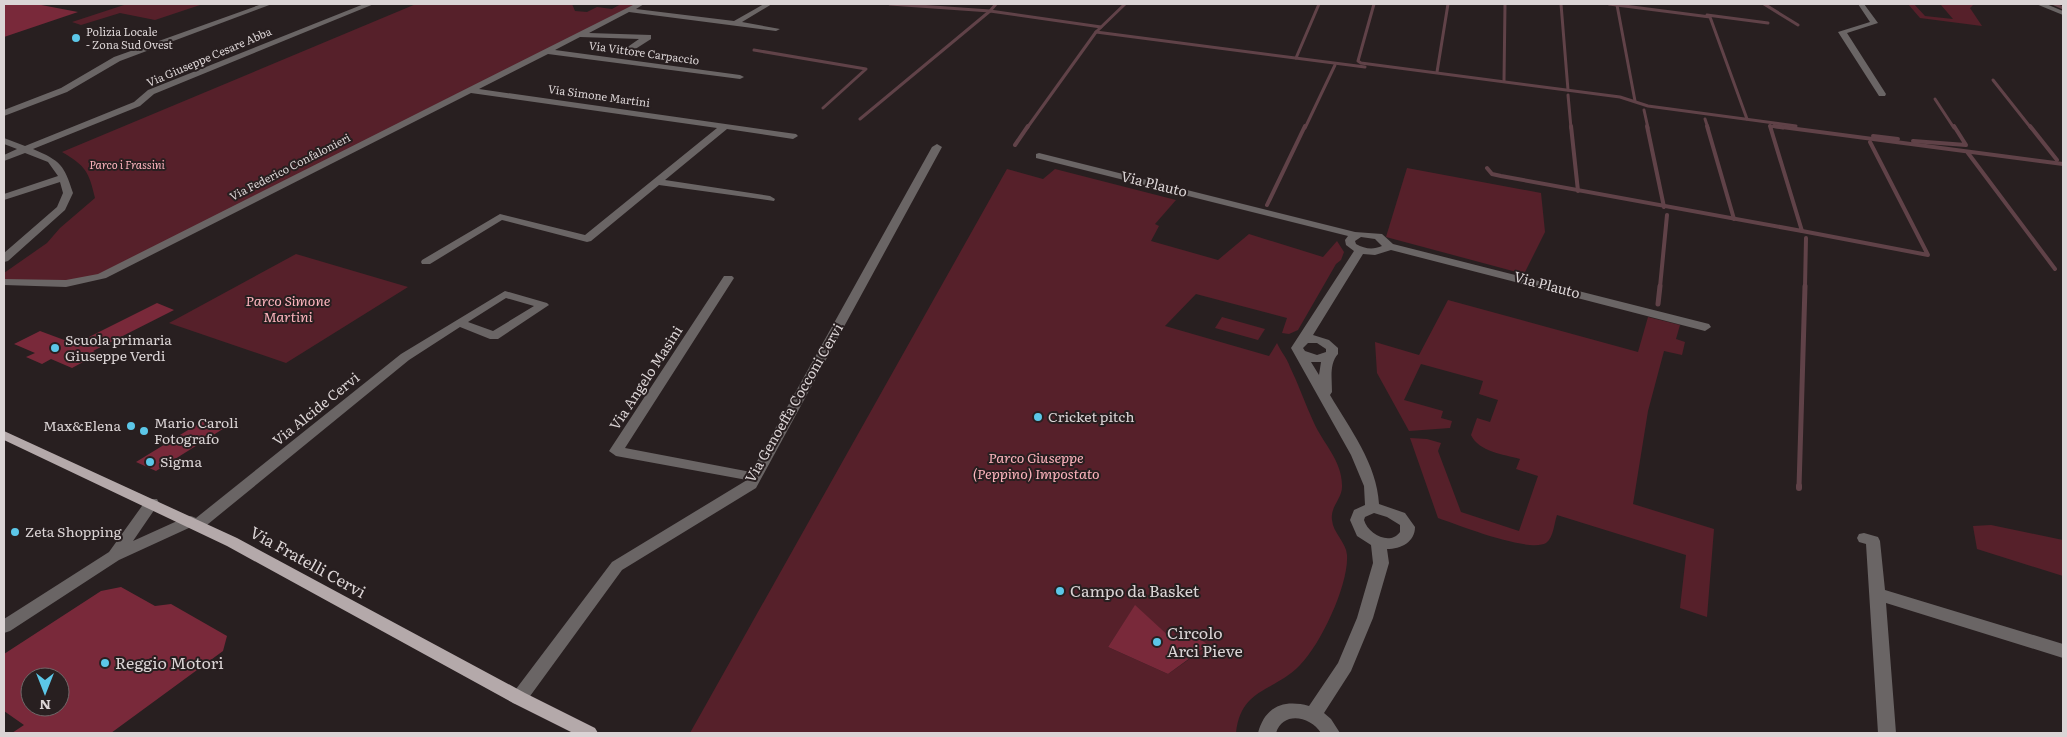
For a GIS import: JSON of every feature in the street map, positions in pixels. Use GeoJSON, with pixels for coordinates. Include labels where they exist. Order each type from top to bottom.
{"type":"FeatureCollection","features":[{"type":"Feature","properties":{"kind":"main road","name":"Via Fratelli Cervi"},"geometry":{"type":"LineString","coordinates":[[4,435],[194,523],[519,698],[589,733]]}},
{"type":"Feature","properties":{"kind":"street"},"geometry":{"type":"LineString","coordinates":[[4,112],[64,90],[117,59],[268,4]]}},
{"type":"Feature","properties":{"kind":"street","name":"Via Giuseppe Cesare Abba"},"geometry":{"type":"LineString","coordinates":[[4,158],[137,104],[151,92],[370,4]]}},
{"type":"Feature","properties":{"kind":"street","name":"Via Federico Confalonieri"},"geometry":{"type":"LineString","coordinates":[[4,282],[68,284],[84,282],[102,276],[640,4]]}},
{"type":"Feature","properties":{"kind":"street"},"geometry":{"type":"LineString","coordinates":[[738,22],[769,4]]}},
{"type":"Feature","properties":{"kind":"street"},"geometry":{"type":"LineString","coordinates":[[1861,4],[1874,23],[1842,32],[1882,94]]}},
{"type":"Feature","properties":{"kind":"street"},"geometry":{"type":"LineString","coordinates":[[2040,4],[2063,14]]}},
{"type":"Feature","properties":{"kind":"street"},"geometry":{"type":"LineString","coordinates":[[628,10],[679,19],[738,22],[776,29]]}},
{"type":"Feature","properties":{"kind":"street","name":"Via Federico Confalonieri"},"geometry":{"type":"LineString","coordinates":[[578,35],[648,37],[623,53]]}},
{"type":"Feature","properties":{"kind":"street","name":"Via Vittore Carpaccio"},"geometry":{"type":"LineString","coordinates":[[546,51],[740,77]]}},
{"type":"Feature","properties":{"kind":"street","name":"Via Simone Martini"},"geometry":{"type":"LineString","coordinates":[[470,90],[794,136]]}},
{"type":"Feature","properties":{"kind":"street"},"geometry":{"type":"LineString","coordinates":[[426,262],[500,217],[586,239],[725,126]]}},
{"type":"Feature","properties":{"kind":"street"},"geometry":{"type":"LineString","coordinates":[[4,141],[51,160],[64,177],[68,194],[65,204],[4,259]]}},
{"type":"Feature","properties":{"kind":"street","name":"Via Genoeffa Cocconi Cervi"},"geometry":{"type":"LineString","coordinates":[[519,698],[617,566],[750,485],[937,147]]}},
{"type":"Feature","properties":{"kind":"street","name":"Via Plauto"},"geometry":{"type":"LineString","coordinates":[[1040,156],[1355,235],[1378,236],[1389,246],[1705,326]]}},
{"type":"Feature","properties":{"kind":"street"},"geometry":{"type":"LineString","coordinates":[[4,197],[64,177]]}},
{"type":"Feature","properties":{"kind":"street"},"geometry":{"type":"LineString","coordinates":[[658,182],[770,199]]}},
{"type":"Feature","properties":{"kind":"street"},"geometry":{"type":"LineString","coordinates":[[1355,235],[1349,241],[1360,250],[1324,309],[1311,325],[1304,340],[1297,348],[1358,455],[1371,486],[1372,508]]}},
{"type":"Feature","properties":{"kind":"street","name":"Via Plauto"},"geometry":{"type":"LineString","coordinates":[[1360,250],[1376,252],[1389,246]]}},
{"type":"Feature","properties":{"kind":"street","name":"Via Angelo Masini"},"geometry":{"type":"LineString","coordinates":[[728,278],[616,451],[755,477]]}},
{"type":"Feature","properties":{"kind":"street","name":"Via Alcide Cervi"},"geometry":{"type":"LineString","coordinates":[[114,556],[194,523],[405,357],[459,322],[505,294],[543,305],[494,336],[459,322]]}},
{"type":"Feature","properties":{"kind":"street"},"geometry":{"type":"LineString","coordinates":[[1324,309],[1321,324],[1326,342],[1333,351],[1328,357],[1324,379],[1328,400]]}},
{"type":"Feature","properties":{"kind":"street"},"geometry":{"type":"LineString","coordinates":[[1304,340],[1315,339],[1326,342]]}},
{"type":"Feature","properties":{"kind":"street"},"geometry":{"type":"LineString","coordinates":[[1302,354],[1312,359],[1328,357]]}},
{"type":"Feature","properties":{"kind":"street"},"geometry":{"type":"LineString","coordinates":[[4,627],[114,556],[152,503]]}},
{"type":"Feature","properties":{"kind":"street"},"geometry":{"type":"LineString","coordinates":[[1372,508],[1396,514],[1407,525],[1407,534],[1403,538],[1390,543],[1378,542],[1365,536],[1357,524],[1359,514],[1372,508]]}},
{"type":"Feature","properties":{"kind":"street"},"geometry":{"type":"LineString","coordinates":[[1864,538],[1873,541],[1887,733]]}},
{"type":"Feature","properties":{"kind":"street"},"geometry":{"type":"LineString","coordinates":[[1313,714],[1345,666],[1365,618],[1381,563],[1378,542]]}},
{"type":"Feature","properties":{"kind":"street"},"geometry":{"type":"LineString","coordinates":[[1878,594],[2063,651]]}},
{"type":"Feature","properties":{"kind":"street"},"geometry":{"type":"LineString","coordinates":[[1267,733],[1269,724],[1278,714],[1286,711],[1302,711],[1313,714],[1322,720],[1331,733]]}},
{"type":"Feature","properties":{"kind":"green space"},"geometry":{"type":"Polygon","coordinates":[[[127,4],[203,4],[155,20],[120,13],[81,25],[72,22],[127,4]]]}},
{"type":"Feature","properties":{"kind":"green space","name":"Parco i Frassini"},"geometry":{"type":"Polygon","coordinates":[[[416,4],[572,4],[575,11],[587,12],[597,7],[612,9],[621,4],[639,4],[102,276],[68,284],[4,282],[4,273],[47,243],[60,228],[95,198],[91,182],[85,170],[76,161],[62,152],[416,4]]]}},
{"type":"Feature","properties":{"kind":"green space"},"geometry":{"type":"Polygon","coordinates":[[[1908,4],[1914,4],[1925,16],[1953,19],[1941,5],[1928,4],[1970,4],[1973,5],[1970,8],[1982,26],[1920,18],[1908,4]]]}},
{"type":"Feature","properties":{"kind":"green space"},"geometry":{"type":"Polygon","coordinates":[[[1407,168],[1541,193],[1545,232],[1524,274],[1386,237],[1407,168]]]}},
{"type":"Feature","properties":{"kind":"green space","name":"Parco Giuseppe (Peppino) Impostato"},"geometry":{"type":"Polygon","coordinates":[[[1007,169],[1043,179],[1055,169],[1176,200],[1155,224],[1159,226],[1151,241],[1218,260],[1249,234],[1323,257],[1337,241],[1344,252],[1341,260],[1336,264],[1298,330],[1289,334],[1282,333],[1287,318],[1196,294],[1165,326],[1269,356],[1277,343],[1289,364],[1314,423],[1336,460],[1341,476],[1342,490],[1332,515],[1333,525],[1347,555],[1339,597],[1325,629],[1308,655],[1290,674],[1251,699],[1244,707],[1239,718],[1236,733],[690,733],[1007,169]],[[1135,606],[1108,647],[1168,674],[1208,646],[1187,629],[1171,638],[1135,606]]]}},
{"type":"Feature","properties":{"kind":"green space","name":"Parco Simone Martini"},"geometry":{"type":"Polygon","coordinates":[[[296,254],[408,287],[286,363],[169,323],[296,254]]]}},
{"type":"Feature","properties":{"kind":"green space"},"geometry":{"type":"Polygon","coordinates":[[[1448,300],[1638,352],[1648,317],[1680,325],[1676,339],[1685,342],[1682,355],[1664,351],[1648,411],[1633,504],[1714,529],[1707,617],[1680,608],[1686,555],[1557,515],[1549,540],[1546,543],[1537,545],[1493,537],[1438,518],[1410,438],[1427,439],[1441,443],[1438,451],[1461,512],[1519,531],[1538,476],[1516,469],[1520,459],[1486,449],[1475,441],[1471,435],[1477,418],[1490,422],[1498,400],[1479,394],[1483,381],[1421,364],[1404,400],[1443,411],[1441,418],[1452,421],[1450,428],[1409,431],[1377,373],[1375,342],[1419,355],[1448,300]]]}},
{"type":"Feature","properties":{"kind":"green space"},"geometry":{"type":"Polygon","coordinates":[[[1222,317],[1265,329],[1258,340],[1215,328],[1222,317]]]}},
{"type":"Feature","properties":{"kind":"green space"},"geometry":{"type":"Polygon","coordinates":[[[1991,525],[2063,540],[2063,576],[1977,549],[1973,526],[1991,525]]]}},
{"type":"Feature","properties":{"kind":"building"},"geometry":{"type":"Polygon","coordinates":[[[4,4],[36,4],[78,12],[4,37],[4,4]]]}},
{"type":"Feature","properties":{"kind":"building"},"geometry":{"type":"Polygon","coordinates":[[[157,303],[174,310],[93,351],[98,354],[72,368],[51,359],[42,364],[26,357],[35,353],[14,344],[40,331],[75,344],[157,303]]]}},
{"type":"Feature","properties":{"kind":"building"},"geometry":{"type":"Polygon","coordinates":[[[206,419],[226,427],[156,471],[136,462],[206,419]]]}},
{"type":"Feature","properties":{"kind":"building","name":"Reggio Motori"},"geometry":{"type":"Polygon","coordinates":[[[121,587],[155,606],[171,604],[227,636],[223,651],[111,733],[12,733],[24,725],[4,711],[4,654],[101,591],[121,587]]]}},
{"type":"Feature","properties":{"kind":"building","name":"Circolo Arci Pieve"},"geometry":{"type":"Polygon","coordinates":[[[1135,605],[1171,638],[1187,629],[1208,645],[1168,674],[1108,647],[1135,605]]]}},
{"type":"Feature","properties":{"kind":"waterway"},"geometry":{"type":"LineString","coordinates":[[890,4],[990,11]]}},
{"type":"Feature","properties":{"kind":"waterway"},"geometry":{"type":"LineString","coordinates":[[990,11],[996,4]]}},
{"type":"Feature","properties":{"kind":"waterway"},"geometry":{"type":"LineString","coordinates":[[1096,32],[1125,4]]}},
{"type":"Feature","properties":{"kind":"waterway"},"geometry":{"type":"LineString","coordinates":[[1296,58],[1319,4]]}},
{"type":"Feature","properties":{"kind":"waterway"},"geometry":{"type":"LineString","coordinates":[[1374,4],[1358,61],[1361,63],[1620,97],[1648,106],[1796,126]]}},
{"type":"Feature","properties":{"kind":"waterway"},"geometry":{"type":"LineString","coordinates":[[1437,72],[1448,4]]}},
{"type":"Feature","properties":{"kind":"waterway"},"geometry":{"type":"LineString","coordinates":[[1504,81],[1505,4]]}},
{"type":"Feature","properties":{"kind":"waterway"},"geometry":{"type":"LineString","coordinates":[[1561,4],[1568,90]]}},
{"type":"Feature","properties":{"kind":"waterway"},"geometry":{"type":"LineString","coordinates":[[1609,4],[1617,5]]}},
{"type":"Feature","properties":{"kind":"waterway"},"geometry":{"type":"LineString","coordinates":[[1764,4],[1798,25]]}},
{"type":"Feature","properties":{"kind":"waterway"},"geometry":{"type":"LineString","coordinates":[[2054,4],[2063,8]]}},
{"type":"Feature","properties":{"kind":"waterway"},"geometry":{"type":"LineString","coordinates":[[1617,5],[1710,17],[1747,119]]}},
{"type":"Feature","properties":{"kind":"waterway"},"geometry":{"type":"LineString","coordinates":[[1617,5],[1635,101]]}},
{"type":"Feature","properties":{"kind":"waterway"},"geometry":{"type":"LineString","coordinates":[[860,119],[990,11]]}},
{"type":"Feature","properties":{"kind":"waterway"},"geometry":{"type":"LineString","coordinates":[[990,11],[1101,27]]}},
{"type":"Feature","properties":{"kind":"waterway"},"geometry":{"type":"LineString","coordinates":[[1707,15],[1768,23]]}},
{"type":"Feature","properties":{"kind":"waterway"},"geometry":{"type":"LineString","coordinates":[[1027,128],[1096,32]]}},
{"type":"Feature","properties":{"kind":"waterway"},"geometry":{"type":"LineString","coordinates":[[1096,32],[1365,67]]}},
{"type":"Feature","properties":{"kind":"waterway"},"geometry":{"type":"LineString","coordinates":[[754,50],[866,69],[823,108]]}},
{"type":"Feature","properties":{"kind":"waterway"},"geometry":{"type":"LineString","coordinates":[[1305,128],[1335,65]]}},
{"type":"Feature","properties":{"kind":"waterway"},"geometry":{"type":"LineString","coordinates":[[1993,80],[2031,128]]}},
{"type":"Feature","properties":{"kind":"waterway"},"geometry":{"type":"LineString","coordinates":[[1568,95],[1571,128]]}},
{"type":"Feature","properties":{"kind":"waterway"},"geometry":{"type":"LineString","coordinates":[[1935,99],[1954,128]]}},
{"type":"Feature","properties":{"kind":"waterway"},"geometry":{"type":"LineString","coordinates":[[1644,110],[1648,128]]}},
{"type":"Feature","properties":{"kind":"waterway"},"geometry":{"type":"LineString","coordinates":[[1705,119],[1708,128]]}},
{"type":"Feature","properties":{"kind":"waterway"},"geometry":{"type":"LineString","coordinates":[[1015,145],[1028,126]]}},
{"type":"Feature","properties":{"kind":"waterway"},"geometry":{"type":"LineString","coordinates":[[1267,205],[1305,126]]}},
{"type":"Feature","properties":{"kind":"waterway"},"geometry":{"type":"LineString","coordinates":[[1571,126],[1578,190]]}},
{"type":"Feature","properties":{"kind":"waterway"},"geometry":{"type":"LineString","coordinates":[[1647,126],[1664,206]]}},
{"type":"Feature","properties":{"kind":"waterway"},"geometry":{"type":"LineString","coordinates":[[1707,126],[1734,219]]}},
{"type":"Feature","properties":{"kind":"waterway"},"geometry":{"type":"LineString","coordinates":[[1770,126],[1783,128]]}},
{"type":"Feature","properties":{"kind":"waterway"},"geometry":{"type":"LineString","coordinates":[[1770,126],[1802,231]]}},
{"type":"Feature","properties":{"kind":"waterway"},"geometry":{"type":"LineString","coordinates":[[1774,126],[2063,164]]}},
{"type":"Feature","properties":{"kind":"waterway"},"geometry":{"type":"LineString","coordinates":[[1913,141],[1966,145],[1954,126]]}},
{"type":"Feature","properties":{"kind":"waterway"},"geometry":{"type":"LineString","coordinates":[[2030,126],[2057,160]]}},
{"type":"Feature","properties":{"kind":"waterway"},"geometry":{"type":"LineString","coordinates":[[1873,136],[1898,139]]}},
{"type":"Feature","properties":{"kind":"waterway"},"geometry":{"type":"LineString","coordinates":[[1802,231],[1928,255],[1870,142]]}},
{"type":"Feature","properties":{"kind":"waterway"},"geometry":{"type":"LineString","coordinates":[[1968,153],[2055,269]]}},
{"type":"Feature","properties":{"kind":"waterway"},"geometry":{"type":"LineString","coordinates":[[1487,168],[1492,174],[1578,190]]}},
{"type":"Feature","properties":{"kind":"waterway"},"geometry":{"type":"LineString","coordinates":[[1578,190],[1664,206]]}},
{"type":"Feature","properties":{"kind":"waterway"},"geometry":{"type":"LineString","coordinates":[[1664,206],[1734,219]]}},
{"type":"Feature","properties":{"kind":"waterway"},"geometry":{"type":"LineString","coordinates":[[1660,287],[1667,215]]}},
{"type":"Feature","properties":{"kind":"waterway"},"geometry":{"type":"LineString","coordinates":[[1734,219],[1802,231]]}},
{"type":"Feature","properties":{"kind":"waterway"},"geometry":{"type":"LineString","coordinates":[[1805,287],[1806,238]]}},
{"type":"Feature","properties":{"kind":"waterway"},"geometry":{"type":"LineString","coordinates":[[1658,304],[1660,286]]}},
{"type":"Feature","properties":{"kind":"waterway"},"geometry":{"type":"LineString","coordinates":[[1799,487],[1805,286]]}},
{"type":"Feature","properties":{"kind":"place","name":"Polizia Locale - Zona Sud Ovest"},"geometry":{"type":"Point","coordinates":[76,38]}},
{"type":"Feature","properties":{"kind":"place","name":"Scuola primaria Giuseppe Verdi"},"geometry":{"type":"Point","coordinates":[55,348]}},
{"type":"Feature","properties":{"kind":"place","name":"Cricket pitch"},"geometry":{"type":"Point","coordinates":[1038,417]}},
{"type":"Feature","properties":{"kind":"place","name":"Max&Elena"},"geometry":{"type":"Point","coordinates":[131,426]}},
{"type":"Feature","properties":{"kind":"place","name":"Mario Caroli Fotografo"},"geometry":{"type":"Point","coordinates":[144,431]}},
{"type":"Feature","properties":{"kind":"place","name":"Sigma"},"geometry":{"type":"Point","coordinates":[150,462]}},
{"type":"Feature","properties":{"kind":"place","name":"Zeta Shopping"},"geometry":{"type":"Point","coordinates":[15,532]}},
{"type":"Feature","properties":{"kind":"place","name":"Campo da Basket"},"geometry":{"type":"Point","coordinates":[1060,591]}},
{"type":"Feature","properties":{"kind":"place","name":"Circolo Arci Pieve"},"geometry":{"type":"Point","coordinates":[1157,642]}},
{"type":"Feature","properties":{"kind":"place","name":"Reggio Motori"},"geometry":{"type":"Point","coordinates":[105,663]}}]}
